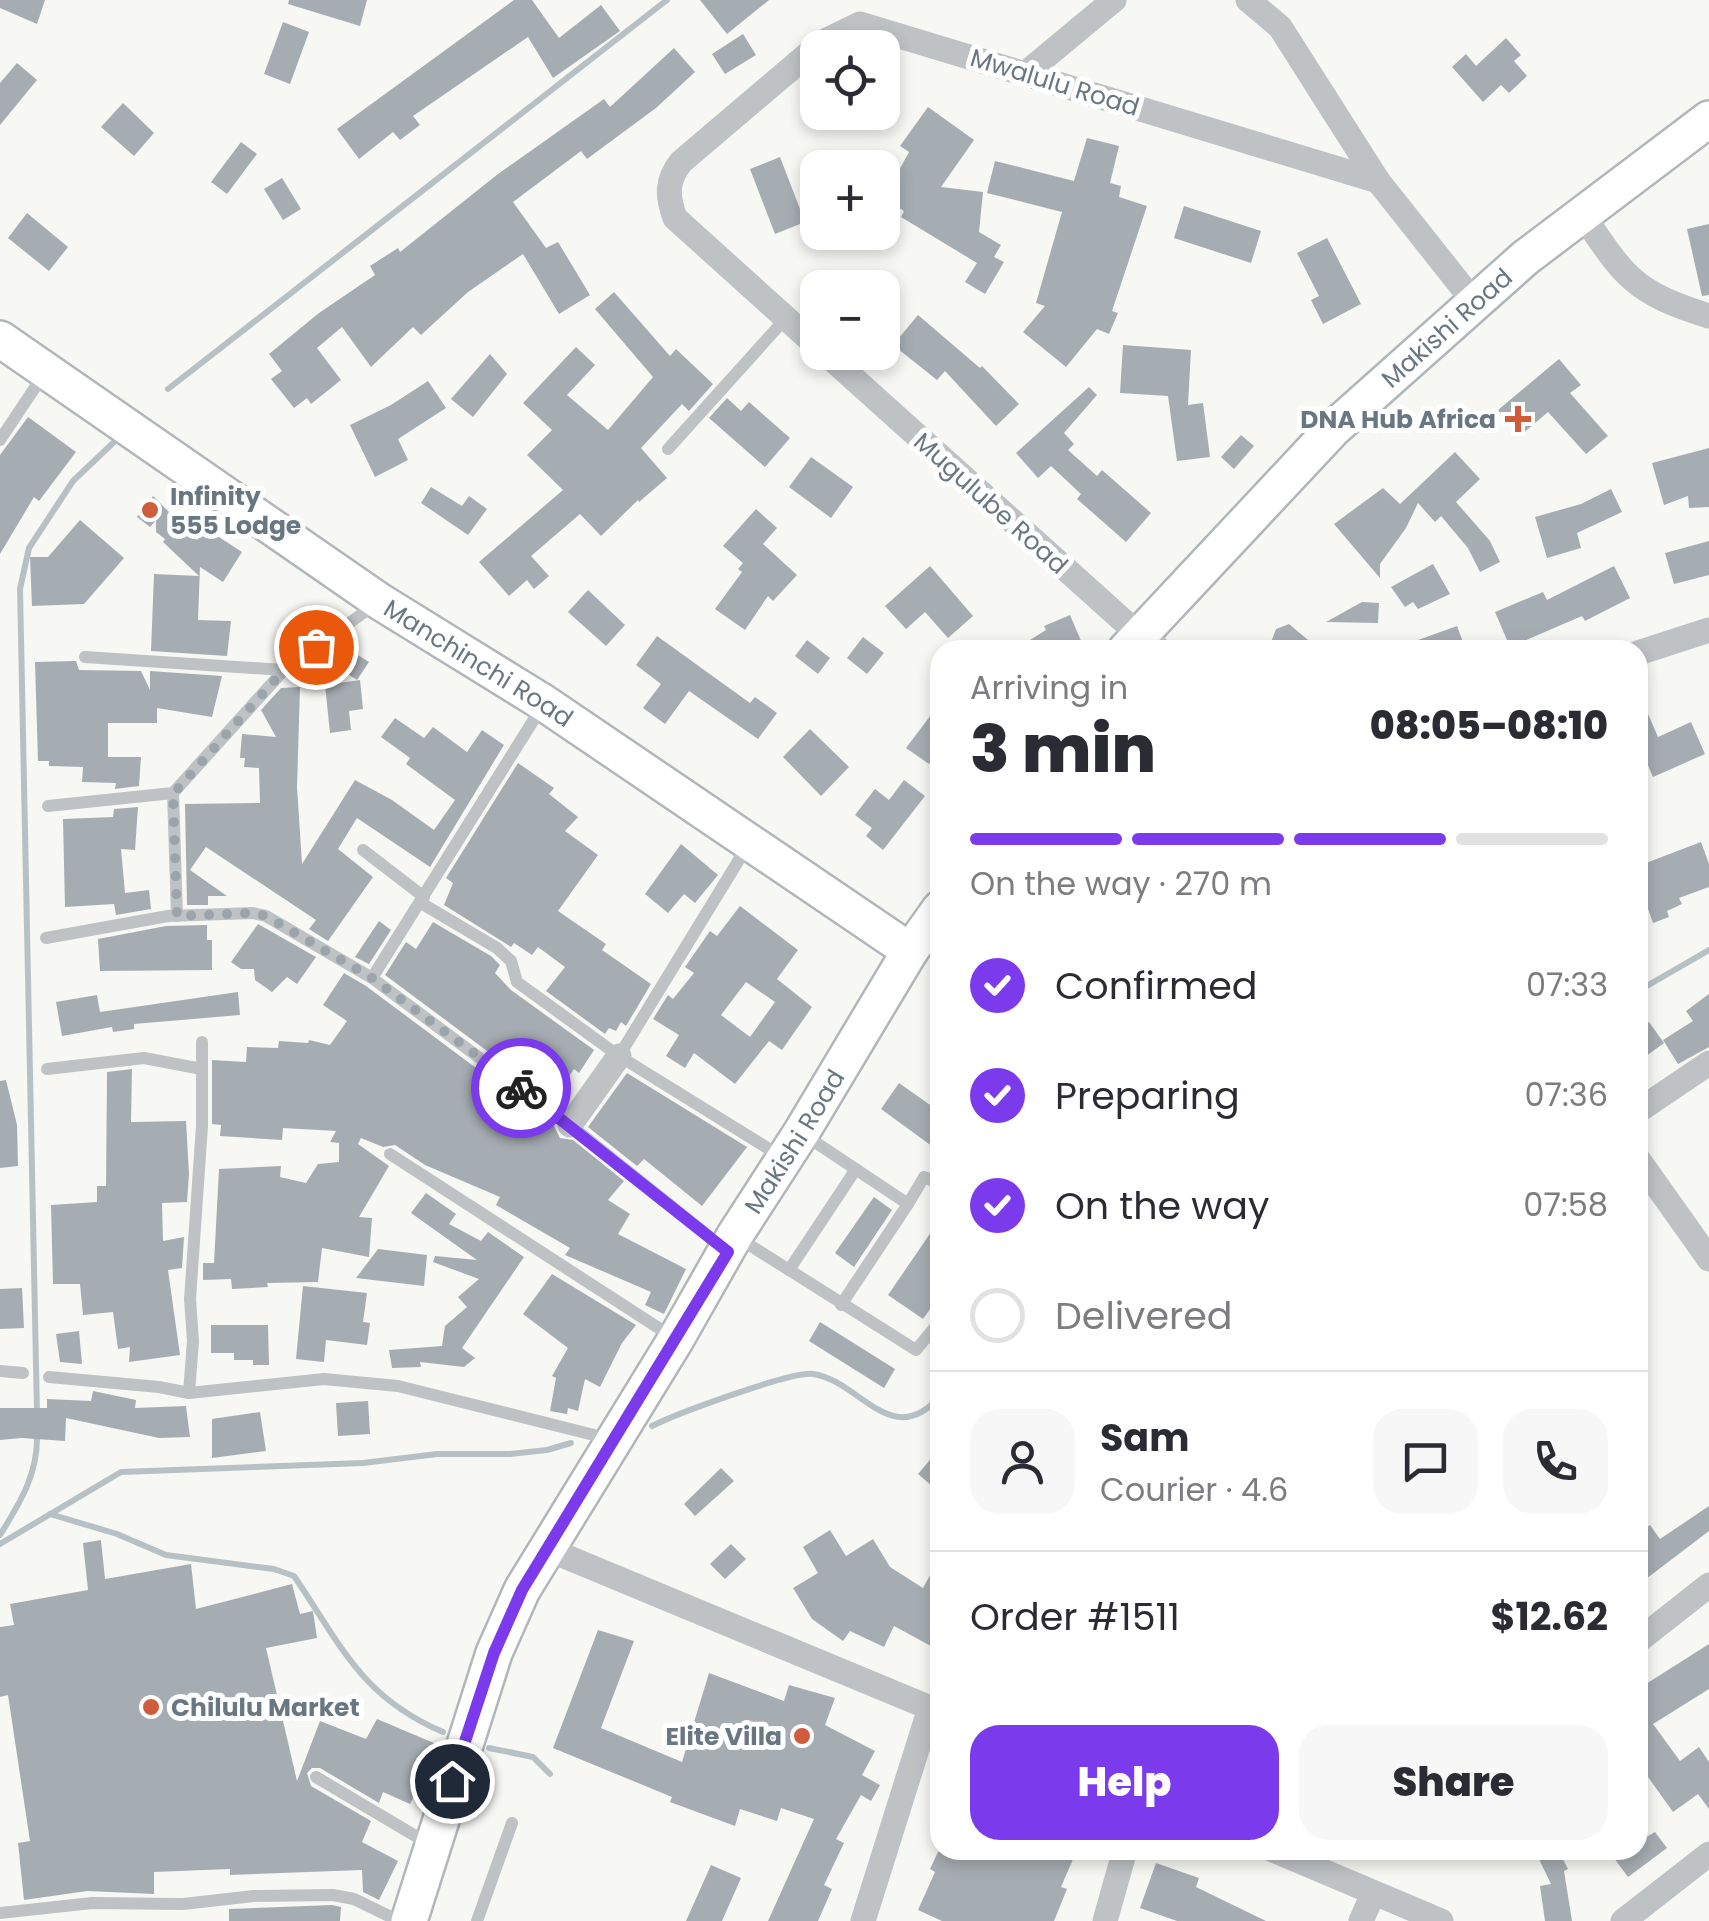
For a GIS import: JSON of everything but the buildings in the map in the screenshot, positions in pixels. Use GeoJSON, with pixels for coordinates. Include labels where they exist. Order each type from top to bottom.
{"type":"FeatureCollection","features":[{"type":"Feature","properties":{"kind":"main road","name":"Makishi Road"},"geometry":{"type":"LineString","coordinates":[[1146,640],[1333,430],[1474,302],[1709,119]]}},
{"type":"Feature","properties":{"kind":"main road","name":"Manchinchi Road"},"geometry":{"type":"LineString","coordinates":[[0,339],[379,601],[544,703],[910,951]]}},
{"type":"Feature","properties":{"kind":"main road","name":"Makishi Road"},"geometry":{"type":"LineString","coordinates":[[410,1921],[494,1653],[522,1590],[930,923]]}},
{"type":"Feature","properties":{"kind":"street"},"geometry":{"type":"LineString","coordinates":[[1026,73],[1114,0]]}},
{"type":"Feature","properties":{"kind":"street"},"geometry":{"type":"LineString","coordinates":[[1248,0],[1280,27],[1378,181],[1474,302]]}},
{"type":"Feature","properties":{"kind":"street","name":"Mwalulu Road"},"geometry":{"type":"LineString","coordinates":[[786,318],[675,218],[668,194],[673,172],[859,12],[1026,73],[1378,181]]}},
{"type":"Feature","properties":{"kind":"street"},"geometry":{"type":"LineString","coordinates":[[1583,214],[1611,257],[1641,288],[1665,302],[1709,316]]}},
{"type":"Feature","properties":{"kind":"street"},"geometry":{"type":"LineString","coordinates":[[786,318],[800,330]]}},
{"type":"Feature","properties":{"kind":"street","name":"Mugulube Road"},"geometry":{"type":"LineString","coordinates":[[844,370],[1137,640]]}},
{"type":"Feature","properties":{"kind":"street"},"geometry":{"type":"LineString","coordinates":[[1648,649],[1709,630]]}},
{"type":"Feature","properties":{"kind":"street"},"geometry":{"type":"LineString","coordinates":[[570,1125],[619,1056]]}},
{"type":"Feature","properties":{"kind":"street"},"geometry":{"type":"LineString","coordinates":[[1648,1105],[1709,1063]]}},
{"type":"Feature","properties":{"kind":"street"},"geometry":{"type":"LineString","coordinates":[[1648,1173],[1709,1259]]}},
{"type":"Feature","properties":{"kind":"street"},"geometry":{"type":"LineString","coordinates":[[545,1548],[930,1708]]}},
{"type":"Feature","properties":{"kind":"street"},"geometry":{"type":"LineString","coordinates":[[1648,1633],[1709,1585]]}},
{"type":"Feature","properties":{"kind":"street"},"geometry":{"type":"LineString","coordinates":[[863,1921],[930,1725]]}},
{"type":"Feature","properties":{"kind":"street"},"geometry":{"type":"LineString","coordinates":[[1623,1921],[1709,1854]]}},
{"type":"Feature","properties":{"kind":"street"},"geometry":{"type":"LineString","coordinates":[[1104,1921],[1122,1860]]}},
{"type":"Feature","properties":{"kind":"street"},"geometry":{"type":"LineString","coordinates":[[1295,1860],[1440,1921]]}},
{"type":"Feature","properties":{"kind":"street"},"geometry":{"type":"LineString","coordinates":[[1361,1921],[1372,1894]]}},
{"type":"Feature","properties":{"kind":"lane"},"geometry":{"type":"LineString","coordinates":[[668,449],[786,318]]}},
{"type":"Feature","properties":{"kind":"lane"},"geometry":{"type":"LineString","coordinates":[[0,440],[46,372]]}},
{"type":"Feature","properties":{"kind":"lane"},"geometry":{"type":"LineString","coordinates":[[48,806],[173,794],[284,670],[379,601]]}},
{"type":"Feature","properties":{"kind":"lane"},"geometry":{"type":"LineString","coordinates":[[85,657],[284,670]]}},
{"type":"Feature","properties":{"kind":"lane"},"geometry":{"type":"LineString","coordinates":[[372,978],[544,703]]}},
{"type":"Feature","properties":{"kind":"lane"},"geometry":{"type":"LineString","coordinates":[[173,794],[177,916]]}},
{"type":"Feature","properties":{"kind":"lane"},"geometry":{"type":"LineString","coordinates":[[619,1056],[750,842]]}},
{"type":"Feature","properties":{"kind":"lane"},"geometry":{"type":"LineString","coordinates":[[363,850],[422,900],[498,948],[511,961],[517,982],[619,1056],[793,1146],[856,1170],[908,1204]]}},
{"type":"Feature","properties":{"kind":"lane"},"geometry":{"type":"LineString","coordinates":[[46,938],[177,916],[266,916],[372,978],[731,1244],[789,1270],[917,1350],[930,1334]]}},
{"type":"Feature","properties":{"kind":"lane"},"geometry":{"type":"LineString","coordinates":[[189,1394],[193,1340],[190,1299],[202,1126],[202,1042]]}},
{"type":"Feature","properties":{"kind":"lane"},"geometry":{"type":"LineString","coordinates":[[47,1069],[144,1058],[202,1069]]}},
{"type":"Feature","properties":{"kind":"lane"},"geometry":{"type":"LineString","coordinates":[[390,1154],[676,1339]]}},
{"type":"Feature","properties":{"kind":"lane"},"geometry":{"type":"LineString","coordinates":[[789,1270],[856,1170]]}},
{"type":"Feature","properties":{"kind":"lane"},"geometry":{"type":"LineString","coordinates":[[841,1304],[924,1177],[930,1180]]}},
{"type":"Feature","properties":{"kind":"lane"},"geometry":{"type":"LineString","coordinates":[[0,1371],[23,1373]]}},
{"type":"Feature","properties":{"kind":"lane"},"geometry":{"type":"LineString","coordinates":[[48,1377],[159,1387],[189,1394],[324,1379],[398,1386],[612,1440]]}},
{"type":"Feature","properties":{"kind":"lane"},"geometry":{"type":"LineString","coordinates":[[316,1777],[431,1845]]}},
{"type":"Feature","properties":{"kind":"lane"},"geometry":{"type":"LineString","coordinates":[[477,1921],[512,1822]]}},
{"type":"Feature","properties":{"kind":"lane"},"geometry":{"type":"LineString","coordinates":[[0,1913],[92,1903],[182,1904],[254,1896],[333,1896],[354,1899],[399,1921]]}},
{"type":"Feature","properties":{"kind":"lane"},"geometry":{"type":"LineString","coordinates":[[182,1904],[182,1921]]}},
{"type":"Feature","properties":{"kind":"waterway"},"geometry":{"type":"LineString","coordinates":[[168,389],[667,0]]}},
{"type":"Feature","properties":{"kind":"waterway"},"geometry":{"type":"LineString","coordinates":[[37,1413],[20,589],[29,548],[73,481],[113,443]]}},
{"type":"Feature","properties":{"kind":"waterway"},"geometry":{"type":"LineString","coordinates":[[1648,985],[1709,950]]}},
{"type":"Feature","properties":{"kind":"waterway"},"geometry":{"type":"LineString","coordinates":[[652,1426],[733,1394],[813,1374],[830,1379],[891,1415],[906,1417],[930,1405]]}},
{"type":"Feature","properties":{"kind":"waterway"},"geometry":{"type":"LineString","coordinates":[[0,1535],[31,1475],[37,1435]]}},
{"type":"Feature","properties":{"kind":"waterway"},"geometry":{"type":"LineString","coordinates":[[0,1544],[121,1472],[363,1463],[437,1454],[510,1454],[571,1443]]}},
{"type":"Feature","properties":{"kind":"waterway"},"geometry":{"type":"LineString","coordinates":[[50,1514],[117,1534],[166,1555],[274,1569],[294,1576],[355,1667],[372,1685],[392,1703],[443,1732]]}},
{"type":"Feature","properties":{"kind":"waterway"},"geometry":{"type":"LineString","coordinates":[[489,1748],[533,1757],[550,1774]]}},
{"type":"Feature","properties":{"kind":"way so far"},"geometry":{"type":"LineString","coordinates":[[316,647],[284,670],[173,794],[177,916],[266,916],[372,978],[521,1088]]}},
{"type":"Feature","properties":{"kind":"place","name":"DNA Hub Africa"},"geometry":{"type":"Point","coordinates":[1518,419]}},
{"type":"Feature","properties":{"kind":"place","name":"Infinity 555 Lodge"},"geometry":{"type":"Point","coordinates":[150,510]}},
{"type":"Feature","properties":{"kind":"place","name":"Chilulu Market"},"geometry":{"type":"Point","coordinates":[151,1707]}},
{"type":"Feature","properties":{"kind":"place","name":"Elite Villa"},"geometry":{"type":"Point","coordinates":[802,1736]}},
{"type":"Feature","properties":{"kind":"route"},"geometry":{"type":"LineString","coordinates":[[452,1781],[494,1653],[522,1590],[728,1252],[521,1088]]}}]}
